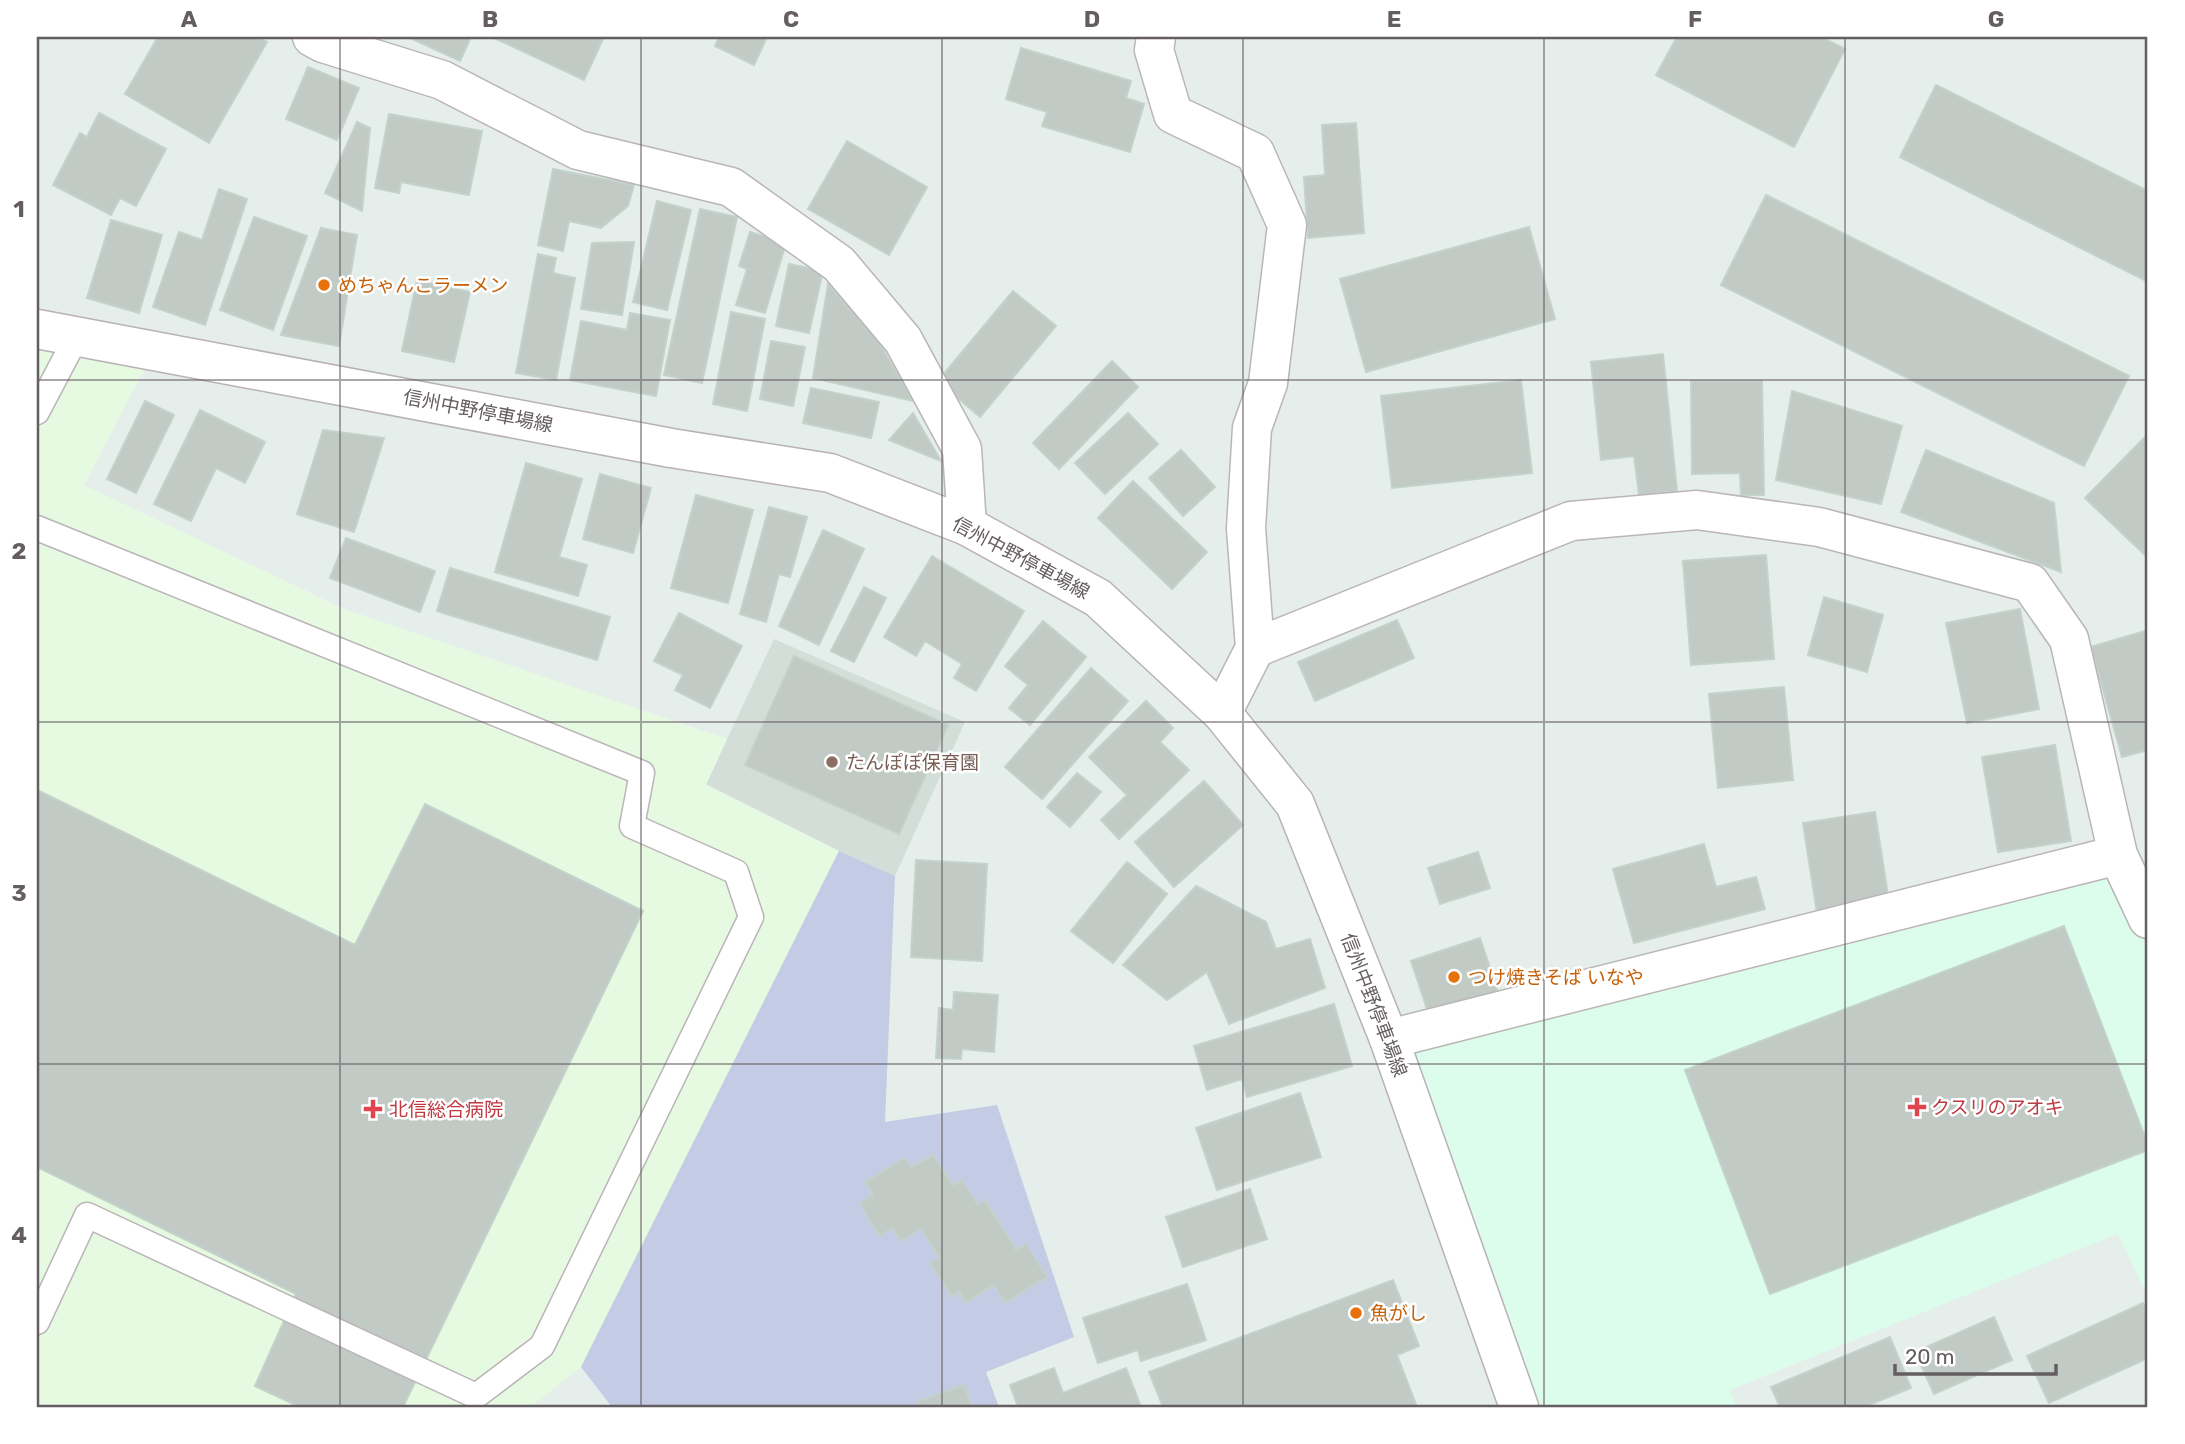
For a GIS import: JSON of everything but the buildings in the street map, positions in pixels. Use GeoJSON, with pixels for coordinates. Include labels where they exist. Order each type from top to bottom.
{"type":"FeatureCollection","features":[{"type":"Feature","properties":{"kind":"street"},"geometry":{"type":"LineString","coordinates":[[312,37],[323,43],[442,80],[578,150],[731,187],[839,264],[903,340],[962,449],[967,526]]}},
{"type":"Feature","properties":{"kind":"street"},"geometry":{"type":"LineString","coordinates":[[1156,37],[1154,50],[1173,114],[1255,153],[1287,225],[1268,383],[1252,428],[1246,528],[1255,648],[1222,713]]}},
{"type":"Feature","properties":{"kind":"street","name":"信州中野停車場線"},"geometry":{"type":"LineString","coordinates":[[37,329],[671,448],[830,472],[967,526],[1098,598],[1222,713],[1295,804],[1389,1040],[1518,1407]]}},
{"type":"Feature","properties":{"kind":"street"},"geometry":{"type":"LineString","coordinates":[[1255,648],[1572,521],[1697,510],[1819,527],[2030,583],[2069,639],[2118,855],[2148,919]]}},
{"type":"Feature","properties":{"kind":"street"},"geometry":{"type":"LineString","coordinates":[[1389,1040],[2118,855]]}},
{"type":"Feature","properties":{"kind":"lane"},"geometry":{"type":"LineString","coordinates":[[37,412],[77,337]]}},
{"type":"Feature","properties":{"kind":"lane"},"geometry":{"type":"LineString","coordinates":[[37,528],[642,773],[632,826],[736,872],[751,917],[542,1346],[476,1396],[87,1215],[37,1322]]}},
{"type":"Feature","properties":{"kind":"shaded area","name":"北信総合病院"},"geometry":{"type":"Polygon","coordinates":[[[37,350],[144,370],[84,485],[342,608],[727,739],[706,785],[839,851],[581,1367],[530,1407],[37,1407],[37,350]]]}},
{"type":"Feature","properties":{"kind":"shaded area","name":"たんぽぽ保育園"},"geometry":{"type":"Polygon","coordinates":[[[774,639],[965,722],[895,876],[706,784],[774,639]]]}},
{"type":"Feature","properties":{"kind":"shaded area"},"geometry":{"type":"Polygon","coordinates":[[[839,851],[895,876],[885,1122],[997,1105],[1074,1337],[986,1372],[999,1407],[612,1407],[581,1367],[839,851]]]}},
{"type":"Feature","properties":{"kind":"shaded area"},"geometry":{"type":"Polygon","coordinates":[[[2118,855],[2148,919],[2148,1298],[2118,1234],[1730,1390],[1737,1407],[1519,1407],[1389,1039],[2118,855]]]}},
{"type":"Feature","properties":{"kind":"place","name":"めちゃんこラーメン"},"geometry":{"type":"Point","coordinates":[324,285]}},
{"type":"Feature","properties":{"kind":"place","name":"たんぽぽ保育園"},"geometry":{"type":"Point","coordinates":[832,762]}},
{"type":"Feature","properties":{"kind":"place","name":"つけ焼きそば いなや"},"geometry":{"type":"Point","coordinates":[1454,977]}},
{"type":"Feature","properties":{"kind":"place","name":"クスリのアオキ"},"geometry":{"type":"Point","coordinates":[1917,1107]}},
{"type":"Feature","properties":{"kind":"place","name":"北信総合病院"},"geometry":{"type":"Point","coordinates":[373,1109]}},
{"type":"Feature","properties":{"kind":"place","name":"魚がし"},"geometry":{"type":"Point","coordinates":[1356,1313]}}]}
